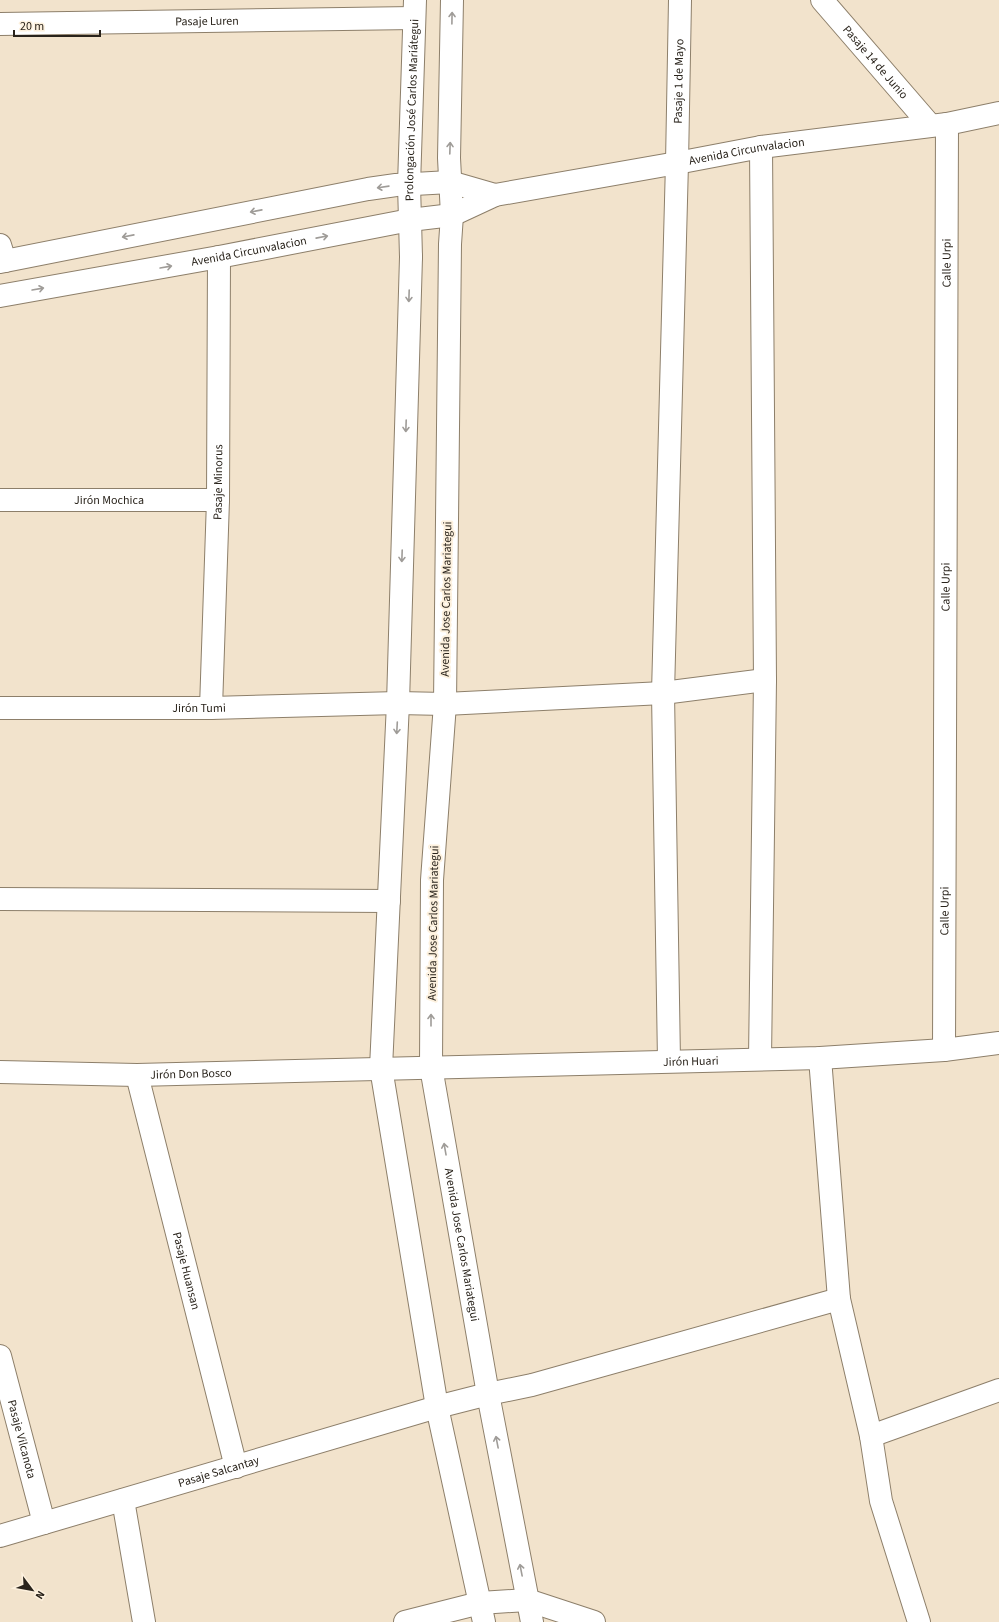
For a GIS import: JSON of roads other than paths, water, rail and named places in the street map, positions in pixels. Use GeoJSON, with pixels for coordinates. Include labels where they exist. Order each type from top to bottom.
{"type":"FeatureCollection","features":[{"type":"Feature","properties":{"kind":"street"},"geometry":{"type":"LineString","coordinates":[[452,0],[450,182],[452,215]]}},
{"type":"Feature","properties":{"kind":"street","name":"Pasaje 1 de Mayo"},"geometry":{"type":"LineString","coordinates":[[669,1061],[663,693],[678,163],[680,0]]}},
{"type":"Feature","properties":{"kind":"street","name":"Pasaje 14 de Junio"},"geometry":{"type":"LineString","coordinates":[[822,0],[938,124]]}},
{"type":"Feature","properties":{"kind":"street","name":"Pasaje Luren"},"geometry":{"type":"LineString","coordinates":[[0,24],[414,9]]}},
{"type":"Feature","properties":{"kind":"street","name":"Prolongación José Carlos Mariátegui"},"geometry":{"type":"LineString","coordinates":[[410,220],[409,184],[414,9]]}},
{"type":"Feature","properties":{"kind":"street","name":"Avenida Circunvalacion"},"geometry":{"type":"LineString","coordinates":[[0,296],[219,258],[410,220],[452,215],[495,195],[761,147],[938,124],[999,113]]}},
{"type":"Feature","properties":{"kind":"street","name":"Calle Urpi"},"geometry":{"type":"LineString","coordinates":[[938,124],[944,1050]]}},
{"type":"Feature","properties":{"kind":"street"},"geometry":{"type":"LineString","coordinates":[[760,1060],[765,680],[761,147]]}},
{"type":"Feature","properties":{"kind":"street","name":"Avenida Circunvalacion"},"geometry":{"type":"LineString","coordinates":[[2,256],[368,189],[409,184],[450,182],[495,195]]}},
{"type":"Feature","properties":{"kind":"street","name":"Avenida Jose Carlos Mariategui"},"geometry":{"type":"LineString","coordinates":[[452,215],[450,244],[445,704],[432,880],[431,1067],[488,1394],[532,1622]]}},
{"type":"Feature","properties":{"kind":"street"},"geometry":{"type":"LineString","coordinates":[[410,220],[411,257],[398,703],[381,1068],[438,1407],[482,1612]]}},
{"type":"Feature","properties":{"kind":"street","name":"Pasaje Minorus"},"geometry":{"type":"LineString","coordinates":[[210,708],[218,500],[219,258]]}},
{"type":"Feature","properties":{"kind":"street","name":"Jirón Mochica"},"geometry":{"type":"LineString","coordinates":[[0,500],[218,500]]}},
{"type":"Feature","properties":{"kind":"street","name":"Jirón Tumi"},"geometry":{"type":"LineString","coordinates":[[0,708],[210,708],[398,703],[445,704],[663,693],[765,680]]}},
{"type":"Feature","properties":{"kind":"street"},"geometry":{"type":"LineString","coordinates":[[0,899],[389,900]]}},
{"type":"Feature","properties":{"kind":"street","name":"Jirón Huari"},"geometry":{"type":"LineString","coordinates":[[381,1068],[820,1058],[944,1050],[999,1043]]}},
{"type":"Feature","properties":{"kind":"street"},"geometry":{"type":"LineString","coordinates":[[820,1058],[839,1299],[871,1436],[880,1501],[919,1622]]}},
{"type":"Feature","properties":{"kind":"street","name":"Jirón Don Bosco"},"geometry":{"type":"LineString","coordinates":[[0,1072],[137,1075],[381,1068]]}},
{"type":"Feature","properties":{"kind":"street","name":"Pasaje Huansan"},"geometry":{"type":"LineString","coordinates":[[137,1075],[236,1467]]}},
{"type":"Feature","properties":{"kind":"street","name":"Pasaje Salcantay"},"geometry":{"type":"LineString","coordinates":[[0,1536],[438,1407],[488,1394],[532,1385],[839,1299]]}},
{"type":"Feature","properties":{"kind":"street","name":"Pasaje Vilcanota"},"geometry":{"type":"LineString","coordinates":[[0,1356],[44,1523]]}},
{"type":"Feature","properties":{"kind":"street"},"geometry":{"type":"LineString","coordinates":[[871,1436],[999,1390]]}},
{"type":"Feature","properties":{"kind":"street"},"geometry":{"type":"LineString","coordinates":[[123,1500],[144,1622]]}},
{"type":"Feature","properties":{"kind":"street"},"geometry":{"type":"LineString","coordinates":[[405,1622],[482,1612],[527,1600],[594,1622]]}}]}
